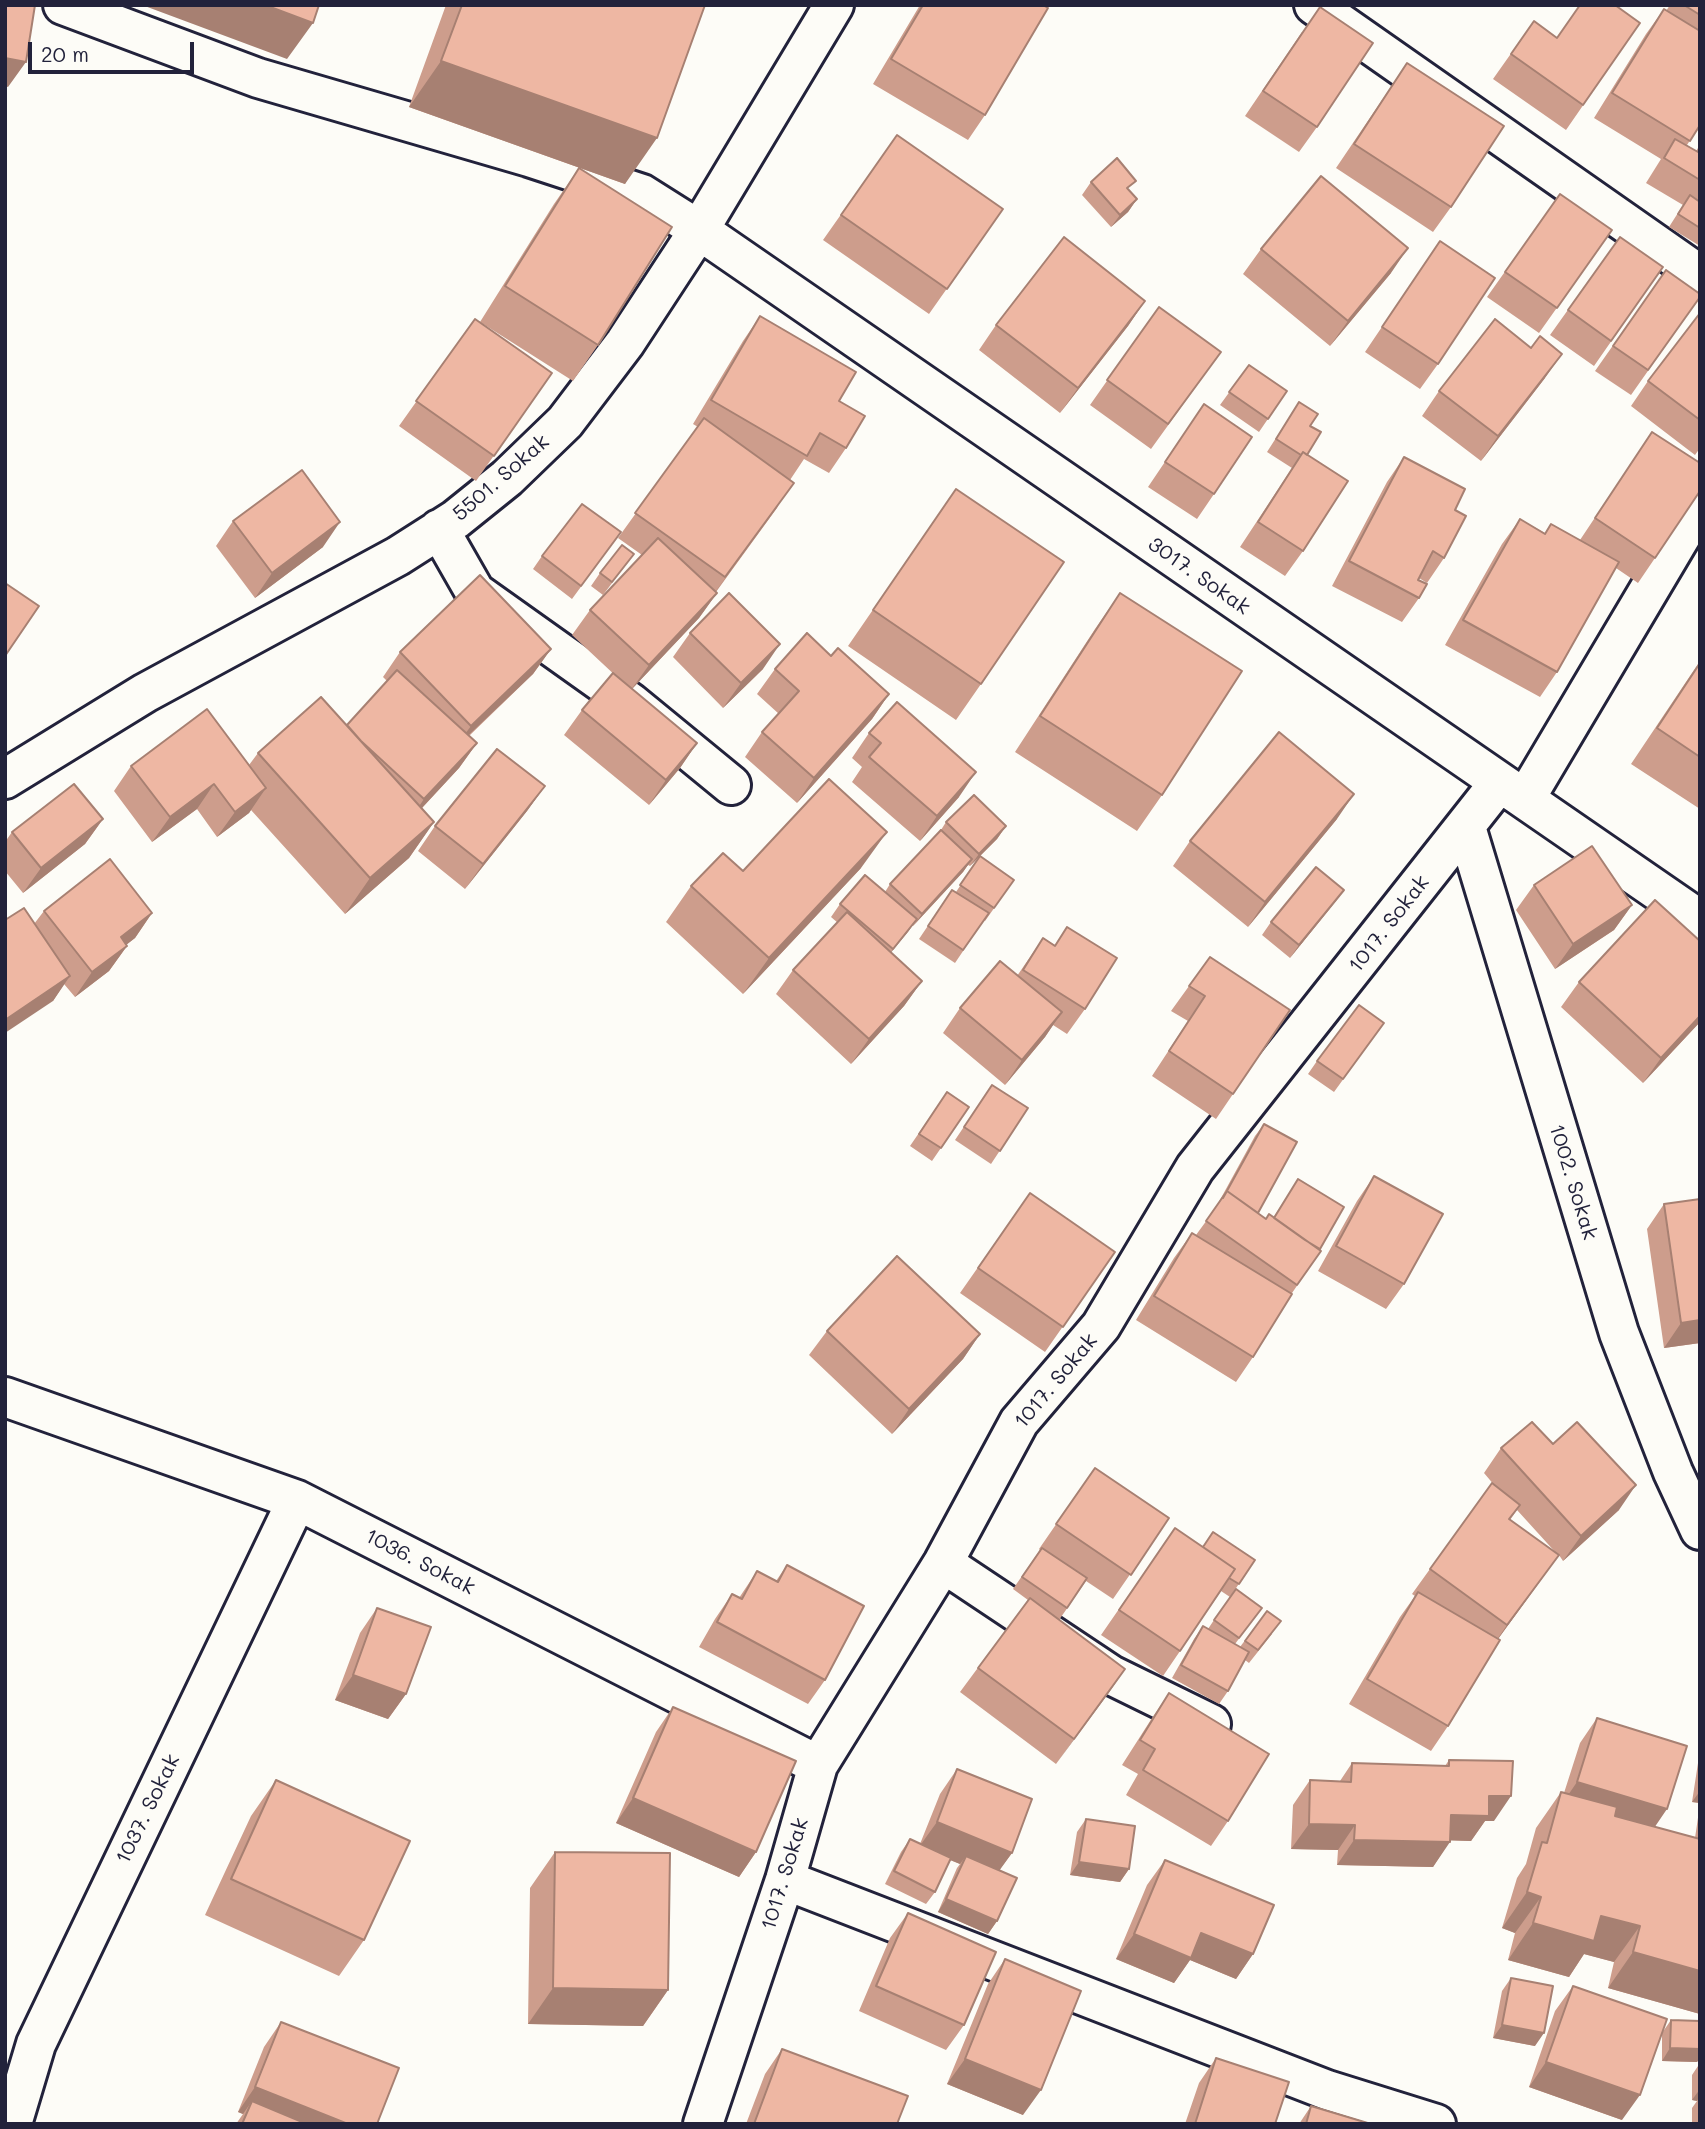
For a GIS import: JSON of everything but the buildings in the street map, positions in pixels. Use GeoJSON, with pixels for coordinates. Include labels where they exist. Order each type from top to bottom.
{"type":"FeatureCollection","features":[{"type":"Feature","properties":{"kind":"street","name":"3017. Sokak"},"geometry":{"type":"LineString","coordinates":[[63,5],[258,78],[529,156],[642,194],[699,230],[1700,920]]}},
{"type":"Feature","properties":{"kind":"street","name":"5501. Sokak"},"geometry":{"type":"LineString","coordinates":[[5,779],[145,693],[398,556],[456,519],[507,478],[565,422],[625,344],[699,230],[834,5]]}},
{"type":"Feature","properties":{"kind":"street"},"geometry":{"type":"LineString","coordinates":[[1314,5],[1700,275]]}},
{"type":"Feature","properties":{"kind":"street","name":"1017. Sokak"},"geometry":{"type":"LineString","coordinates":[[703,2124],[785,1880],[818,1765],[943,1563],[1019,1422],[1101,1326],[1195,1168],[1466,827],[1512,791],[1700,504]]}},
{"type":"Feature","properties":{"kind":"street"},"geometry":{"type":"LineString","coordinates":[[439,530],[475,592],[631,703],[731,785]]}},
{"type":"Feature","properties":{"kind":"street","name":"1002. Sokak"},"geometry":{"type":"LineString","coordinates":[[1466,827],[1619,1333],[1673,1472],[1700,1530]]}},
{"type":"Feature","properties":{"kind":"street","name":"1036. Sokak"},"geometry":{"type":"LineString","coordinates":[[5,1397],[297,1500],[818,1765]]}},
{"type":"Feature","properties":{"kind":"street","name":"1037. Sokak"},"geometry":{"type":"LineString","coordinates":[[12,2124],[20,2039],[297,1500]]}},
{"type":"Feature","properties":{"kind":"street"},"geometry":{"type":"LineString","coordinates":[[943,1563],[1111,1675],[1242,1738]]}},
{"type":"Feature","properties":{"kind":"street"},"geometry":{"type":"LineString","coordinates":[[785,1880],[1327,2090],[1436,2124]]}}]}
